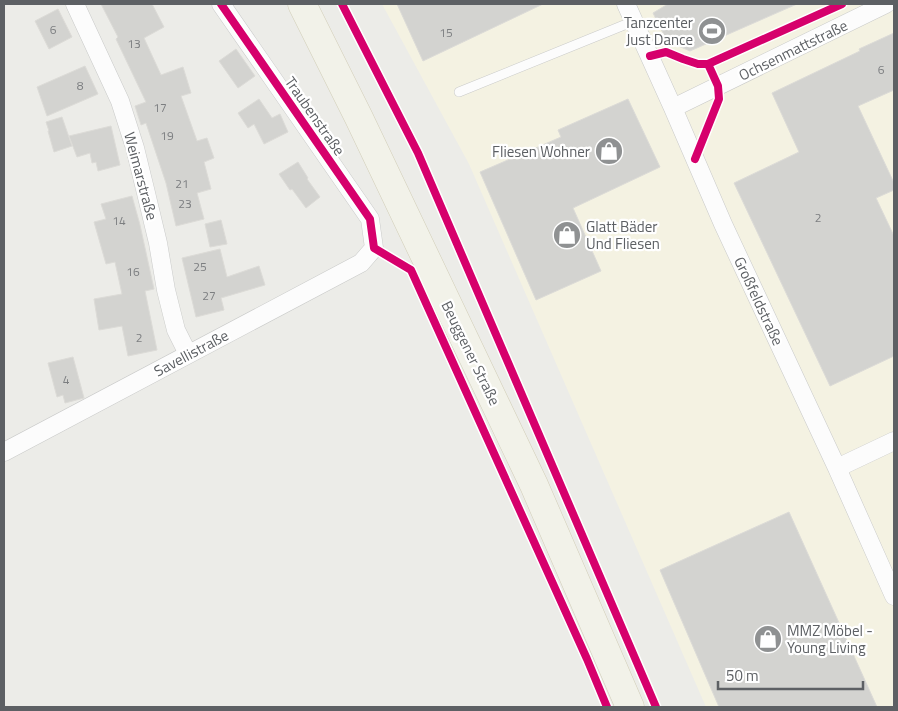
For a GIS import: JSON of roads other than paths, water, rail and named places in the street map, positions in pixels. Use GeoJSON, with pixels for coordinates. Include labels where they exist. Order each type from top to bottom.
{"type":"FeatureCollection","features":[{"type":"Feature","properties":{"kind":"main road","name":"Beuggener Straße"},"geometry":{"type":"LineString","coordinates":[[302,4],[363,127],[534,485],[630,707]]}},
{"type":"Feature","properties":{"kind":"street","name":"Weimarstraße"},"geometry":{"type":"LineString","coordinates":[[76,4],[120,101],[135,148],[148,201],[176,330],[188,354]]}},
{"type":"Feature","properties":{"kind":"street","name":"Traubenstraße"},"geometry":{"type":"LineString","coordinates":[[221,4],[370,219],[374,248]]}},
{"type":"Feature","properties":{"kind":"street","name":"Großfeldstraße"},"geometry":{"type":"LineString","coordinates":[[626,4],[723,224],[837,468],[894,596]]}},
{"type":"Feature","properties":{"kind":"street","name":"Ochsenmattstraße"},"geometry":{"type":"LineString","coordinates":[[673,108],[886,4]]}},
{"type":"Feature","properties":{"kind":"street","name":"Savellistraße"},"geometry":{"type":"LineString","coordinates":[[4,452],[361,263],[374,248]]}},
{"type":"Feature","properties":{"kind":"street"},"geometry":{"type":"LineString","coordinates":[[837,468],[894,441]]}},
{"type":"Feature","properties":{"kind":"lane"},"geometry":{"type":"LineString","coordinates":[[459,92],[634,21]]}},
{"type":"Feature","properties":{"kind":"place","name":"Tanzcenter Just Dance"},"geometry":{"type":"Point","coordinates":[712,31]}},
{"type":"Feature","properties":{"kind":"place","name":"Fliesen Wohner"},"geometry":{"type":"Point","coordinates":[609,151]}},
{"type":"Feature","properties":{"kind":"place","name":"Glatt Bäder Und Fliesen"},"geometry":{"type":"Point","coordinates":[567,235]}},
{"type":"Feature","properties":{"kind":"place","name":"MMZ Möbel - Young Living"},"geometry":{"type":"Point","coordinates":[768,639]}}]}
